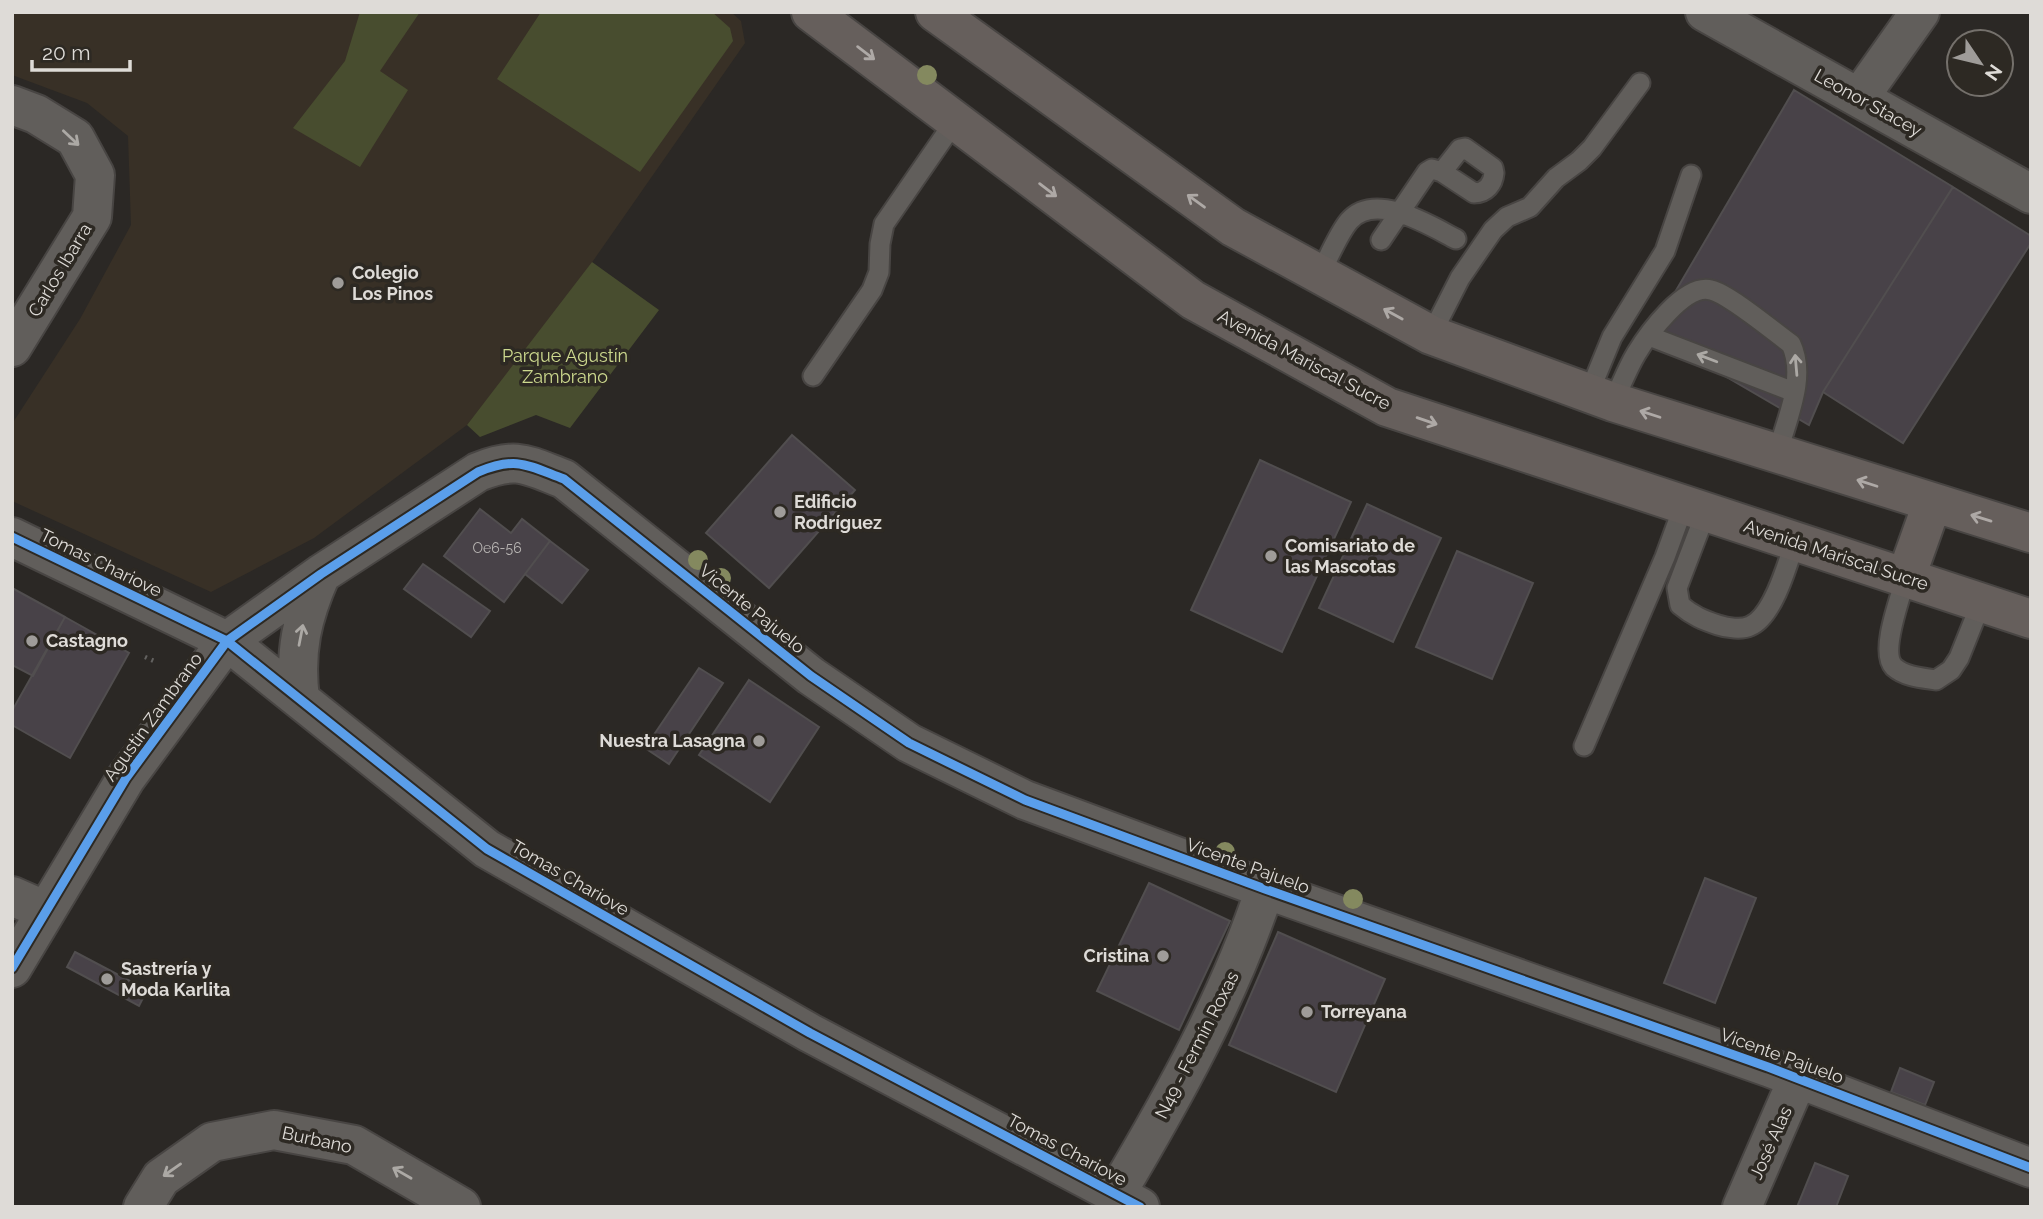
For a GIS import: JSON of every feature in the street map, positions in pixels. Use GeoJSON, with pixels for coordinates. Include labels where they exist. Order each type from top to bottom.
{"type":"FeatureCollection","features":[{"type":"Feature","properties":{"kind":"main road","name":"Avenida Mariscal Sucre"},"geometry":{"type":"LineString","coordinates":[[811,12],[1193,300],[1387,407],[2031,620]]}},
{"type":"Feature","properties":{"kind":"main road"},"geometry":{"type":"LineString","coordinates":[[935,12],[1233,228],[1431,335],[1601,398],[2031,533]]}},
{"type":"Feature","properties":{"kind":"main road"},"geometry":{"type":"LineString","coordinates":[[1906,577],[1932,504]]}},
{"type":"Feature","properties":{"kind":"street","name":"Leonor Stacey"},"geometry":{"type":"LineString","coordinates":[[1706,12],[2031,193]]}},
{"type":"Feature","properties":{"kind":"street"},"geometry":{"type":"LineString","coordinates":[[1859,98],[1920,12]]}},
{"type":"Feature","properties":{"kind":"street","name":"Carlos Ibarra"},"geometry":{"type":"LineString","coordinates":[[12,105],[36,114],[75,138],[95,175],[92,217],[12,347]]}},
{"type":"Feature","properties":{"kind":"street","name":"Agustin Zambrano"},"geometry":{"type":"LineString","coordinates":[[12,968],[29,904],[227,641],[321,574],[478,472],[500,463],[523,463]]}},
{"type":"Feature","properties":{"kind":"street","name":"Vicente Pajuelo"},"geometry":{"type":"LineString","coordinates":[[523,463],[565,479],[811,676],[909,743],[1026,800],[1265,889],[1798,1078],[2031,1168]]}},
{"type":"Feature","properties":{"kind":"street","name":"Tomas Chariove"},"geometry":{"type":"LineString","coordinates":[[12,537],[227,641],[487,849],[810,1033],[1128,1200]]}},
{"type":"Feature","properties":{"kind":"street"},"geometry":{"type":"LineString","coordinates":[[300,699],[296,670],[299,635],[321,574]]}},
{"type":"Feature","properties":{"kind":"street","name":"N49 - Fermín Roxas"},"geometry":{"type":"LineString","coordinates":[[1128,1200],[1234,974],[1265,889]]}},
{"type":"Feature","properties":{"kind":"street","name":"José Alas"},"geometry":{"type":"LineString","coordinates":[[1742,1207],[1798,1078]]}},
{"type":"Feature","properties":{"kind":"street","name":"Burbano"},"geometry":{"type":"LineString","coordinates":[[143,1207],[161,1178],[212,1142],[274,1130],[354,1145],[461,1207]]}},
{"type":"Feature","properties":{"kind":"lane"},"geometry":{"type":"LineString","coordinates":[[1431,335],[1454,288],[1493,230],[1507,217],[1530,207],[1556,178],[1579,161],[1592,148],[1640,83]]}},
{"type":"Feature","properties":{"kind":"lane"},"geometry":{"type":"LineString","coordinates":[[813,376],[872,290],[879,272],[884,224],[955,121]]}},
{"type":"Feature","properties":{"kind":"lane"},"geometry":{"type":"LineString","coordinates":[[1381,240],[1427,172],[1433,169],[1442,172]]}},
{"type":"Feature","properties":{"kind":"lane"},"geometry":{"type":"LineString","coordinates":[[1601,398],[1612,337],[1665,251],[1692,175]]}},
{"type":"Feature","properties":{"kind":"lane"},"geometry":{"type":"LineString","coordinates":[[1320,274],[1347,222],[1359,211],[1378,209],[1400,213],[1455,239]]}},
{"type":"Feature","properties":{"kind":"lane"},"geometry":{"type":"LineString","coordinates":[[1601,398],[1665,314],[1693,291],[1708,289],[1721,294],[1791,344],[1797,356],[1798,372],[1794,392],[1777,455]]}},
{"type":"Feature","properties":{"kind":"lane"},"geometry":{"type":"LineString","coordinates":[[1649,336],[1794,392]]}},
{"type":"Feature","properties":{"kind":"lane"},"geometry":{"type":"LineString","coordinates":[[1695,509],[1677,588],[1681,606],[1695,617],[1727,628],[1750,627],[1760,618],[1774,596],[1795,541]]}},
{"type":"Feature","properties":{"kind":"lane"},"geometry":{"type":"LineString","coordinates":[[1584,746],[1665,557],[1695,509]]}},
{"type":"Feature","properties":{"kind":"lane"},"geometry":{"type":"LineString","coordinates":[[1906,577],[1889,637],[1889,657],[1894,667],[1911,676],[1936,680],[1951,670],[1981,603]]}},
{"type":"Feature","properties":{"kind":"path"},"geometry":{"type":"LineString","coordinates":[[145,657],[154,661]]}},
{"type":"Feature","properties":{"kind":"shaded area","name":"Colegio Los Pinos"},"geometry":{"type":"Polygon","coordinates":[[[12,12],[731,12],[741,21],[745,43],[563,304],[467,425],[314,538],[211,592],[12,501],[12,424],[80,319],[131,225],[128,136],[87,103],[12,75],[12,12]]]}},
{"type":"Feature","properties":{"kind":"green space"},"geometry":{"type":"Polygon","coordinates":[[[360,12],[420,12],[380,71],[408,90],[360,167],[293,128],[345,61],[360,12]]]}},
{"type":"Feature","properties":{"kind":"green space"},"geometry":{"type":"Polygon","coordinates":[[[541,12],[712,12],[730,28],[733,41],[640,172],[497,79],[541,12]]]}},
{"type":"Feature","properties":{"kind":"green space","name":"Parque Agustín Zambrano"},"geometry":{"type":"Polygon","coordinates":[[[592,262],[659,310],[570,428],[536,415],[480,437],[467,425],[592,262]]]}},
{"type":"Feature","properties":{"kind":"building"},"geometry":{"type":"Polygon","coordinates":[[[1794,90],[1953,187],[1823,392],[1809,425],[1651,333],[1794,90]]]}},
{"type":"Feature","properties":{"kind":"building"},"geometry":{"type":"Polygon","coordinates":[[[1953,187],[2031,236],[2031,243],[1903,443],[1823,392],[1953,187]]]}},
{"type":"Feature","properties":{"kind":"building","name":"Edificio Rodríguez"},"geometry":{"type":"Polygon","coordinates":[[[792,435],[855,490],[769,588],[706,533],[792,435]]]}},
{"type":"Feature","properties":{"kind":"building","name":"Comisariato de las Mascotas"},"geometry":{"type":"Polygon","coordinates":[[[1260,460],[1351,502],[1282,652],[1191,610],[1260,460]]]}},
{"type":"Feature","properties":{"kind":"building"},"geometry":{"type":"Polygon","coordinates":[[[1367,504],[1441,538],[1393,642],[1319,608],[1367,504]]]}},
{"type":"Feature","properties":{"kind":"building"},"geometry":{"type":"Polygon","coordinates":[[[480,509],[511,533],[522,519],[550,541],[504,602],[444,556],[480,509]]]}},
{"type":"Feature","properties":{"kind":"building"},"geometry":{"type":"Polygon","coordinates":[[[550,541],[588,570],[562,603],[525,574],[550,541]]]}},
{"type":"Feature","properties":{"kind":"building"},"geometry":{"type":"Polygon","coordinates":[[[1457,551],[1533,583],[1492,679],[1416,647],[1457,551]]]}},
{"type":"Feature","properties":{"kind":"building"},"geometry":{"type":"Polygon","coordinates":[[[423,564],[490,611],[471,637],[404,589],[423,564]]]}},
{"type":"Feature","properties":{"kind":"building","name":"Castagno"},"geometry":{"type":"Polygon","coordinates":[[[12,588],[65,617],[33,676],[12,665],[12,588]]]}},
{"type":"Feature","properties":{"kind":"building"},"geometry":{"type":"Polygon","coordinates":[[[65,617],[129,653],[70,758],[12,725],[12,711],[65,617]]]}},
{"type":"Feature","properties":{"kind":"building"},"geometry":{"type":"Polygon","coordinates":[[[699,668],[723,683],[669,764],[645,748],[699,668]]]}},
{"type":"Feature","properties":{"kind":"building","name":"Nuestra Lasagna"},"geometry":{"type":"Polygon","coordinates":[[[749,680],[819,727],[770,802],[699,755],[749,680]]]}},
{"type":"Feature","properties":{"kind":"building"},"geometry":{"type":"Polygon","coordinates":[[[1705,878],[1756,898],[1715,1003],[1664,983],[1705,878]]]}},
{"type":"Feature","properties":{"kind":"building","name":"Cristina"},"geometry":{"type":"Polygon","coordinates":[[[1149,883],[1230,921],[1179,1030],[1097,991],[1149,883]]]}},
{"type":"Feature","properties":{"kind":"building","name":"Torreyana"},"geometry":{"type":"Polygon","coordinates":[[[1278,932],[1385,979],[1336,1092],[1229,1045],[1278,932]]]}},
{"type":"Feature","properties":{"kind":"building","name":"Sastrería y Moda Karlita"},"geometry":{"type":"Polygon","coordinates":[[[75,952],[147,990],[139,1006],[67,967],[75,952]]]}},
{"type":"Feature","properties":{"kind":"building"},"geometry":{"type":"Polygon","coordinates":[[[1900,1068],[1934,1082],[1925,1105],[1891,1092],[1900,1068]]]}},
{"type":"Feature","properties":{"kind":"building"},"geometry":{"type":"Polygon","coordinates":[[[1815,1163],[1848,1176],[1836,1207],[1797,1207],[1815,1163]]]}},
{"type":"Feature","properties":{"kind":"cycle path"},"geometry":{"type":"LineString","coordinates":[[12,968],[126,778],[227,641],[321,574],[478,472],[513,463],[564,479],[811,676],[909,743],[1025,800],[1265,889],[1768,1067],[2031,1168]]}},
{"type":"Feature","properties":{"kind":"cycle path"},"geometry":{"type":"LineString","coordinates":[[12,537],[227,641],[487,849],[810,1033],[1140,1207]]}},
{"type":"Feature","properties":{"kind":"place","name":"Colegio Los Pinos"},"geometry":{"type":"Point","coordinates":[338,283]}},
{"type":"Feature","properties":{"kind":"place","name":"Edificio Rodríguez"},"geometry":{"type":"Point","coordinates":[780,512]}},
{"type":"Feature","properties":{"kind":"place","name":"Comisariato de las Mascotas"},"geometry":{"type":"Point","coordinates":[1271,556]}},
{"type":"Feature","properties":{"kind":"place","name":"Castagno"},"geometry":{"type":"Point","coordinates":[32,641]}},
{"type":"Feature","properties":{"kind":"place","name":"Nuestra Lasagna"},"geometry":{"type":"Point","coordinates":[759,741]}},
{"type":"Feature","properties":{"kind":"place","name":"Cristina"},"geometry":{"type":"Point","coordinates":[1163,956]}},
{"type":"Feature","properties":{"kind":"place","name":"Sastrería y Moda Karlita"},"geometry":{"type":"Point","coordinates":[107,979]}},
{"type":"Feature","properties":{"kind":"place","name":"Torreyana"},"geometry":{"type":"Point","coordinates":[1307,1012]}}]}
